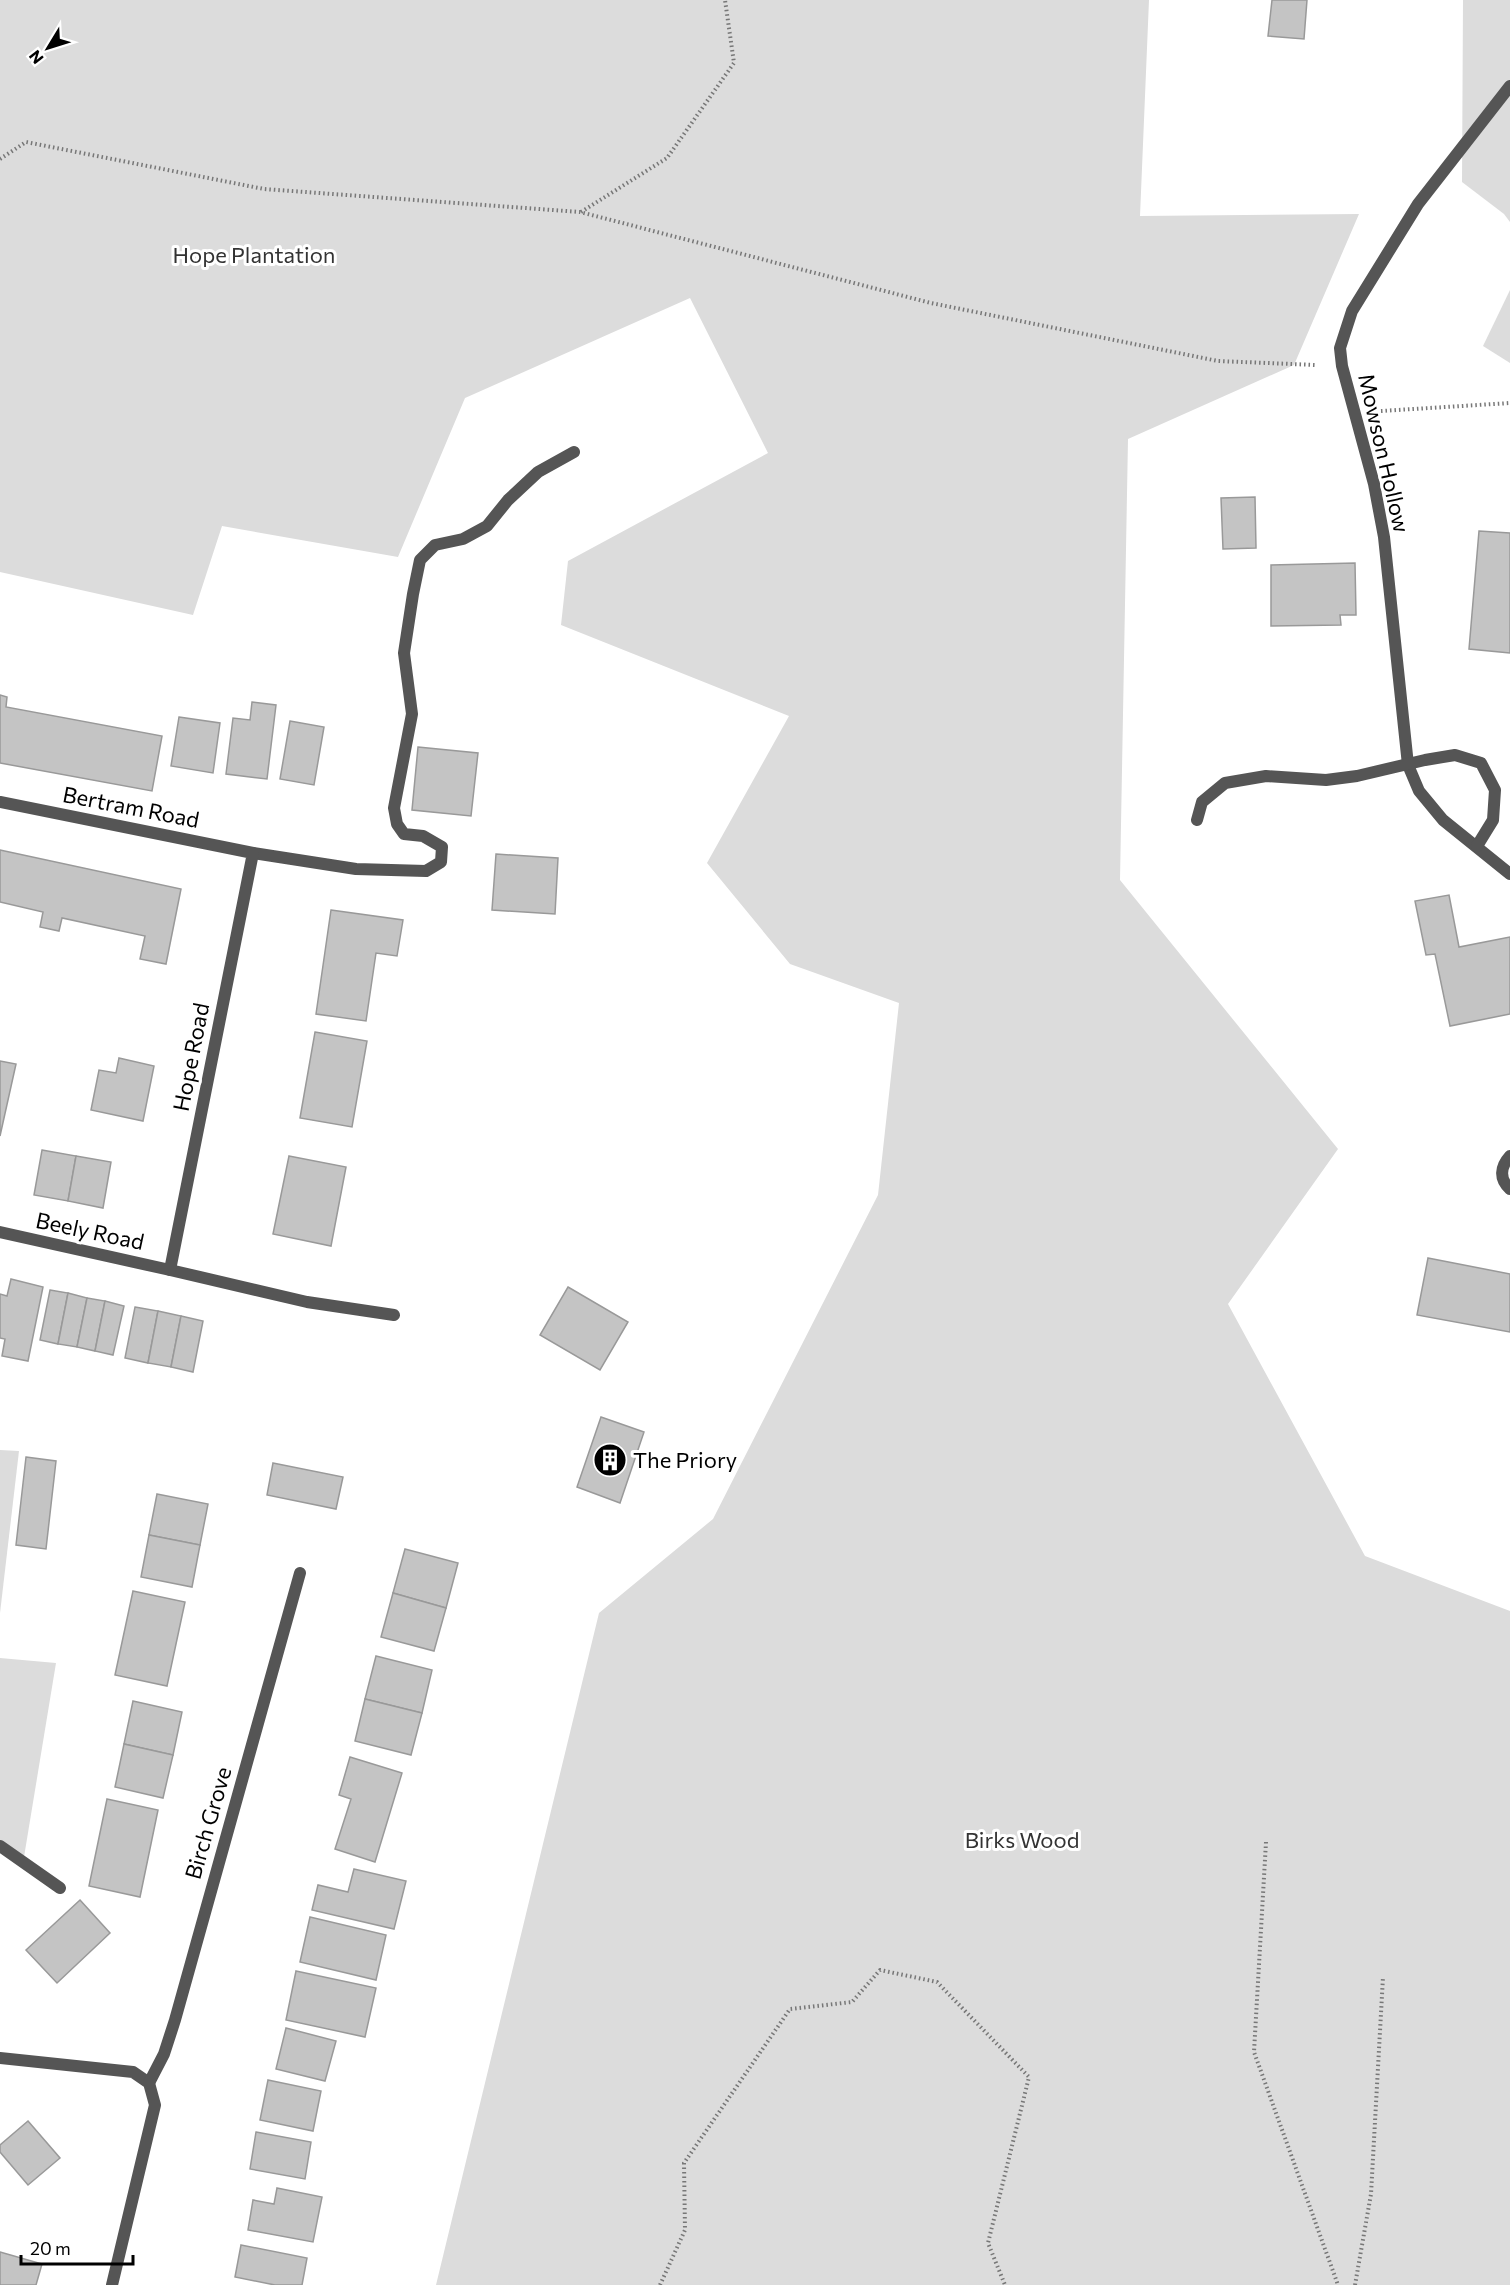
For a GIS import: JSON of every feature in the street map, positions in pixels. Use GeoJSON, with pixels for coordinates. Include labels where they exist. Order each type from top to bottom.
{"type":"FeatureCollection","features":[{"type":"Feature","properties":{"kind":"street","name":"Mowson Hollow"},"geometry":{"type":"LineString","coordinates":[[1510,86],[1418,204],[1352,311],[1340,348],[1342,366],[1374,484],[1384,537],[1408,765],[1419,791],[1443,820],[1510,874]]}},
{"type":"Feature","properties":{"kind":"street","name":"Bertram Road"},"geometry":{"type":"LineString","coordinates":[[0,802],[253,853],[356,869],[426,871],[441,862],[442,847],[423,836],[404,834],[397,824],[394,808],[412,714],[404,653],[420,560],[435,545],[463,539],[487,526],[508,500],[538,472],[574,452]]}},
{"type":"Feature","properties":{"kind":"street"},"geometry":{"type":"LineString","coordinates":[[1197,820],[1202,802],[1225,783],[1266,776],[1326,780],[1357,776],[1455,755],[1481,763],[1495,790],[1493,820],[1477,846]]}},
{"type":"Feature","properties":{"kind":"street","name":"Hope Road"},"geometry":{"type":"LineString","coordinates":[[170,1270],[253,853]]}},
{"type":"Feature","properties":{"kind":"street"},"geometry":{"type":"LineString","coordinates":[[1510,1156],[1504,1163],[1502,1176],[1510,1189]]}},
{"type":"Feature","properties":{"kind":"street","name":"Beely Road"},"geometry":{"type":"LineString","coordinates":[[0,1232],[307,1302],[394,1315]]}},
{"type":"Feature","properties":{"kind":"street","name":"Birch Grove"},"geometry":{"type":"LineString","coordinates":[[149,2083],[164,2054],[175,2020],[300,1573]]}},
{"type":"Feature","properties":{"kind":"street"},"geometry":{"type":"LineString","coordinates":[[0,1846],[60,1888]]}},
{"type":"Feature","properties":{"kind":"street"},"geometry":{"type":"LineString","coordinates":[[0,2058],[133,2072],[149,2083],[155,2105],[112,2285]]}},
{"type":"Feature","properties":{"kind":"path"},"geometry":{"type":"LineString","coordinates":[[580,212],[667,158],[734,63],[725,0]]}},
{"type":"Feature","properties":{"kind":"path"},"geometry":{"type":"LineString","coordinates":[[0,159],[27,142],[264,189],[580,212],[942,306],[1218,361],[1342,366]]}},
{"type":"Feature","properties":{"kind":"path"},"geometry":{"type":"LineString","coordinates":[[1375,404],[1382,412],[1510,403]]}},
{"type":"Feature","properties":{"kind":"path"},"geometry":{"type":"LineString","coordinates":[[1266,1842],[1254,2052],[1338,2285]]}},
{"type":"Feature","properties":{"kind":"path"},"geometry":{"type":"LineString","coordinates":[[660,2285],[685,2230],[684,2163],[790,2009],[852,2002],[880,1970],[937,1982],[1029,2077],[988,2242],[1005,2285]]}},
{"type":"Feature","properties":{"kind":"path"},"geometry":{"type":"LineString","coordinates":[[1355,2285],[1371,2194],[1383,1977]]}},
{"type":"Feature","properties":{"kind":"green space","name":"Birks Wood"},"geometry":{"type":"Polygon","coordinates":[[[0,0],[1149,0],[1140,216],[1359,214],[1294,365],[1128,439],[1120,880],[1338,1149],[1228,1304],[1365,1556],[1510,1611],[1510,2285],[436,2285],[599,1613],[713,1519],[878,1195],[899,1003],[790,964],[707,863],[789,716],[561,625],[568,561],[768,453],[690,298],[465,398],[398,557],[222,526],[193,615],[0,572],[0,0]]]}},
{"type":"Feature","properties":{"kind":"green space"},"geometry":{"type":"Polygon","coordinates":[[[1463,0],[1510,0],[1510,222],[1504,214],[1462,182],[1463,0]]]}},
{"type":"Feature","properties":{"kind":"green space"},"geometry":{"type":"Polygon","coordinates":[[[1510,290],[1510,363],[1483,346],[1510,290]]]}},
{"type":"Feature","properties":{"kind":"green space"},"geometry":{"type":"Polygon","coordinates":[[[0,1450],[19,1451],[0,1613],[0,1450]]]}},
{"type":"Feature","properties":{"kind":"green space"},"geometry":{"type":"Polygon","coordinates":[[[0,1658],[56,1663],[24,1857],[0,1853],[0,1658]]]}},
{"type":"Feature","properties":{"kind":"building"},"geometry":{"type":"Polygon","coordinates":[[[1272,0],[1307,0],[1304,39],[1268,36],[1272,0]]]}},
{"type":"Feature","properties":{"kind":"building"},"geometry":{"type":"Polygon","coordinates":[[[1255,497],[1256,548],[1223,549],[1221,498],[1255,497]]]}},
{"type":"Feature","properties":{"kind":"building"},"geometry":{"type":"Polygon","coordinates":[[[1479,531],[1510,533],[1510,653],[1469,649],[1479,531]]]}},
{"type":"Feature","properties":{"kind":"building"},"geometry":{"type":"Polygon","coordinates":[[[1355,563],[1356,615],[1340,615],[1341,625],[1271,626],[1271,565],[1355,563]]]}},
{"type":"Feature","properties":{"kind":"building"},"geometry":{"type":"Polygon","coordinates":[[[0,695],[7,697],[6,707],[162,736],[152,791],[0,763],[0,695]]]}},
{"type":"Feature","properties":{"kind":"building"},"geometry":{"type":"Polygon","coordinates":[[[252,702],[276,705],[267,779],[226,774],[233,718],[250,720],[252,702]]]}},
{"type":"Feature","properties":{"kind":"building"},"geometry":{"type":"Polygon","coordinates":[[[179,717],[220,723],[213,773],[171,766],[179,717]]]}},
{"type":"Feature","properties":{"kind":"building"},"geometry":{"type":"Polygon","coordinates":[[[290,721],[324,727],[314,785],[280,779],[290,721]]]}},
{"type":"Feature","properties":{"kind":"building"},"geometry":{"type":"Polygon","coordinates":[[[418,747],[478,753],[471,816],[412,810],[418,747]]]}},
{"type":"Feature","properties":{"kind":"building"},"geometry":{"type":"Polygon","coordinates":[[[0,850],[181,889],[166,964],[140,959],[145,936],[62,918],[59,931],[40,927],[43,912],[0,902],[0,850]]]}},
{"type":"Feature","properties":{"kind":"building"},"geometry":{"type":"Polygon","coordinates":[[[496,854],[558,858],[555,914],[492,910],[496,854]]]}},
{"type":"Feature","properties":{"kind":"building"},"geometry":{"type":"Polygon","coordinates":[[[1449,895],[1459,947],[1510,937],[1510,1014],[1450,1026],[1435,954],[1426,955],[1415,901],[1449,895]]]}},
{"type":"Feature","properties":{"kind":"building"},"geometry":{"type":"Polygon","coordinates":[[[331,910],[403,920],[397,956],[376,953],[366,1021],[316,1014],[331,910]]]}},
{"type":"Feature","properties":{"kind":"building"},"geometry":{"type":"Polygon","coordinates":[[[315,1032],[367,1041],[352,1127],[300,1118],[315,1032]]]}},
{"type":"Feature","properties":{"kind":"building"},"geometry":{"type":"Polygon","coordinates":[[[119,1058],[154,1066],[143,1121],[91,1110],[99,1070],[116,1073],[119,1058]]]}},
{"type":"Feature","properties":{"kind":"building"},"geometry":{"type":"Polygon","coordinates":[[[0,1061],[16,1064],[0,1136],[0,1061]]]}},
{"type":"Feature","properties":{"kind":"building"},"geometry":{"type":"Polygon","coordinates":[[[42,1150],[76,1156],[68,1201],[34,1195],[42,1150]]]}},
{"type":"Feature","properties":{"kind":"building"},"geometry":{"type":"Polygon","coordinates":[[[76,1156],[111,1162],[103,1208],[68,1201],[76,1156]]]}},
{"type":"Feature","properties":{"kind":"building"},"geometry":{"type":"Polygon","coordinates":[[[289,1156],[346,1167],[331,1246],[273,1234],[289,1156]]]}},
{"type":"Feature","properties":{"kind":"building"},"geometry":{"type":"Polygon","coordinates":[[[1428,1258],[1510,1274],[1510,1332],[1417,1315],[1428,1258]]]}},
{"type":"Feature","properties":{"kind":"building"},"geometry":{"type":"Polygon","coordinates":[[[11,1279],[43,1287],[28,1361],[2,1356],[5,1339],[0,1338],[0,1294],[7,1296],[11,1279]]]}},
{"type":"Feature","properties":{"kind":"building"},"geometry":{"type":"Polygon","coordinates":[[[568,1287],[628,1322],[600,1370],[540,1335],[568,1287]]]}},
{"type":"Feature","properties":{"kind":"building"},"geometry":{"type":"Polygon","coordinates":[[[50,1290],[68,1293],[58,1344],[40,1340],[50,1290]]]}},
{"type":"Feature","properties":{"kind":"building"},"geometry":{"type":"Polygon","coordinates":[[[68,1293],[87,1298],[77,1347],[58,1344],[68,1293]]]}},
{"type":"Feature","properties":{"kind":"building"},"geometry":{"type":"Polygon","coordinates":[[[87,1298],[105,1301],[95,1351],[77,1347],[87,1298]]]}},
{"type":"Feature","properties":{"kind":"building"},"geometry":{"type":"Polygon","coordinates":[[[105,1301],[124,1306],[113,1355],[95,1351],[105,1301]]]}},
{"type":"Feature","properties":{"kind":"building"},"geometry":{"type":"Polygon","coordinates":[[[135,1307],[158,1311],[148,1363],[125,1358],[135,1307]]]}},
{"type":"Feature","properties":{"kind":"building"},"geometry":{"type":"Polygon","coordinates":[[[158,1311],[181,1316],[171,1367],[148,1363],[158,1311]]]}},
{"type":"Feature","properties":{"kind":"building"},"geometry":{"type":"Polygon","coordinates":[[[181,1316],[203,1321],[193,1372],[171,1367],[181,1316]]]}},
{"type":"Feature","properties":{"kind":"building","name":"The Priory"},"geometry":{"type":"Polygon","coordinates":[[[601,1417],[644,1432],[620,1503],[577,1487],[601,1417]]]}},
{"type":"Feature","properties":{"kind":"building"},"geometry":{"type":"Polygon","coordinates":[[[26,1457],[56,1461],[46,1549],[16,1545],[26,1457]]]}},
{"type":"Feature","properties":{"kind":"building"},"geometry":{"type":"Polygon","coordinates":[[[273,1463],[343,1477],[336,1509],[267,1495],[273,1463]]]}},
{"type":"Feature","properties":{"kind":"building"},"geometry":{"type":"Polygon","coordinates":[[[157,1494],[208,1504],[200,1545],[149,1535],[157,1494]]]}},
{"type":"Feature","properties":{"kind":"building"},"geometry":{"type":"Polygon","coordinates":[[[149,1535],[200,1545],[192,1587],[141,1577],[149,1535]]]}},
{"type":"Feature","properties":{"kind":"building"},"geometry":{"type":"Polygon","coordinates":[[[405,1549],[458,1563],[446,1608],[393,1593],[405,1549]]]}},
{"type":"Feature","properties":{"kind":"building"},"geometry":{"type":"Polygon","coordinates":[[[133,1591],[185,1602],[167,1686],[115,1675],[133,1591]]]}},
{"type":"Feature","properties":{"kind":"building"},"geometry":{"type":"Polygon","coordinates":[[[393,1593],[446,1608],[434,1651],[381,1637],[393,1593]]]}},
{"type":"Feature","properties":{"kind":"building"},"geometry":{"type":"Polygon","coordinates":[[[376,1656],[432,1670],[422,1713],[365,1699],[376,1656]]]}},
{"type":"Feature","properties":{"kind":"building"},"geometry":{"type":"Polygon","coordinates":[[[365,1699],[422,1713],[411,1755],[355,1741],[365,1699]]]}},
{"type":"Feature","properties":{"kind":"building"},"geometry":{"type":"Polygon","coordinates":[[[133,1701],[182,1712],[173,1755],[124,1744],[133,1701]]]}},
{"type":"Feature","properties":{"kind":"building"},"geometry":{"type":"Polygon","coordinates":[[[124,1744],[173,1755],[163,1798],[115,1787],[124,1744]]]}},
{"type":"Feature","properties":{"kind":"building"},"geometry":{"type":"Polygon","coordinates":[[[350,1757],[402,1773],[375,1862],[335,1849],[351,1799],[339,1795],[350,1757]]]}},
{"type":"Feature","properties":{"kind":"building"},"geometry":{"type":"Polygon","coordinates":[[[107,1799],[158,1810],[140,1897],[89,1886],[107,1799]]]}},
{"type":"Feature","properties":{"kind":"building"},"geometry":{"type":"Polygon","coordinates":[[[354,1869],[406,1881],[394,1929],[312,1910],[318,1885],[348,1892],[354,1869]]]}},
{"type":"Feature","properties":{"kind":"building"},"geometry":{"type":"Polygon","coordinates":[[[80,1900],[110,1933],[57,1983],[26,1950],[80,1900]]]}},
{"type":"Feature","properties":{"kind":"building"},"geometry":{"type":"Polygon","coordinates":[[[310,1917],[386,1935],[376,1980],[300,1962],[310,1917]]]}},
{"type":"Feature","properties":{"kind":"building"},"geometry":{"type":"Polygon","coordinates":[[[296,1971],[376,1988],[365,2037],[286,2020],[296,1971]]]}},
{"type":"Feature","properties":{"kind":"building"},"geometry":{"type":"Polygon","coordinates":[[[286,2028],[336,2041],[325,2081],[276,2069],[286,2028]]]}},
{"type":"Feature","properties":{"kind":"building"},"geometry":{"type":"Polygon","coordinates":[[[268,2080],[321,2091],[313,2131],[260,2120],[268,2080]]]}},
{"type":"Feature","properties":{"kind":"building"},"geometry":{"type":"Polygon","coordinates":[[[28,2121],[60,2158],[28,2185],[0,2152],[0,2145],[28,2121]]]}},
{"type":"Feature","properties":{"kind":"building"},"geometry":{"type":"Polygon","coordinates":[[[256,2132],[311,2142],[305,2179],[250,2169],[256,2132]]]}},
{"type":"Feature","properties":{"kind":"building"},"geometry":{"type":"Polygon","coordinates":[[[277,2188],[322,2197],[313,2242],[248,2230],[253,2200],[274,2204],[277,2188]]]}},
{"type":"Feature","properties":{"kind":"building"},"geometry":{"type":"Polygon","coordinates":[[[241,2245],[307,2258],[302,2285],[275,2285],[235,2277],[241,2245]]]}},
{"type":"Feature","properties":{"kind":"building"},"geometry":{"type":"Polygon","coordinates":[[[0,2252],[42,2264],[36,2285],[0,2285],[0,2252]]]}},
{"type":"Feature","properties":{"kind":"place","name":"The Priory"},"geometry":{"type":"Point","coordinates":[610,1460]}},
{"type":"Feature","properties":{"kind":"park label","name":"Hope Plantation"},"geometry":{"type":"Point","coordinates":[254,255]}}]}
